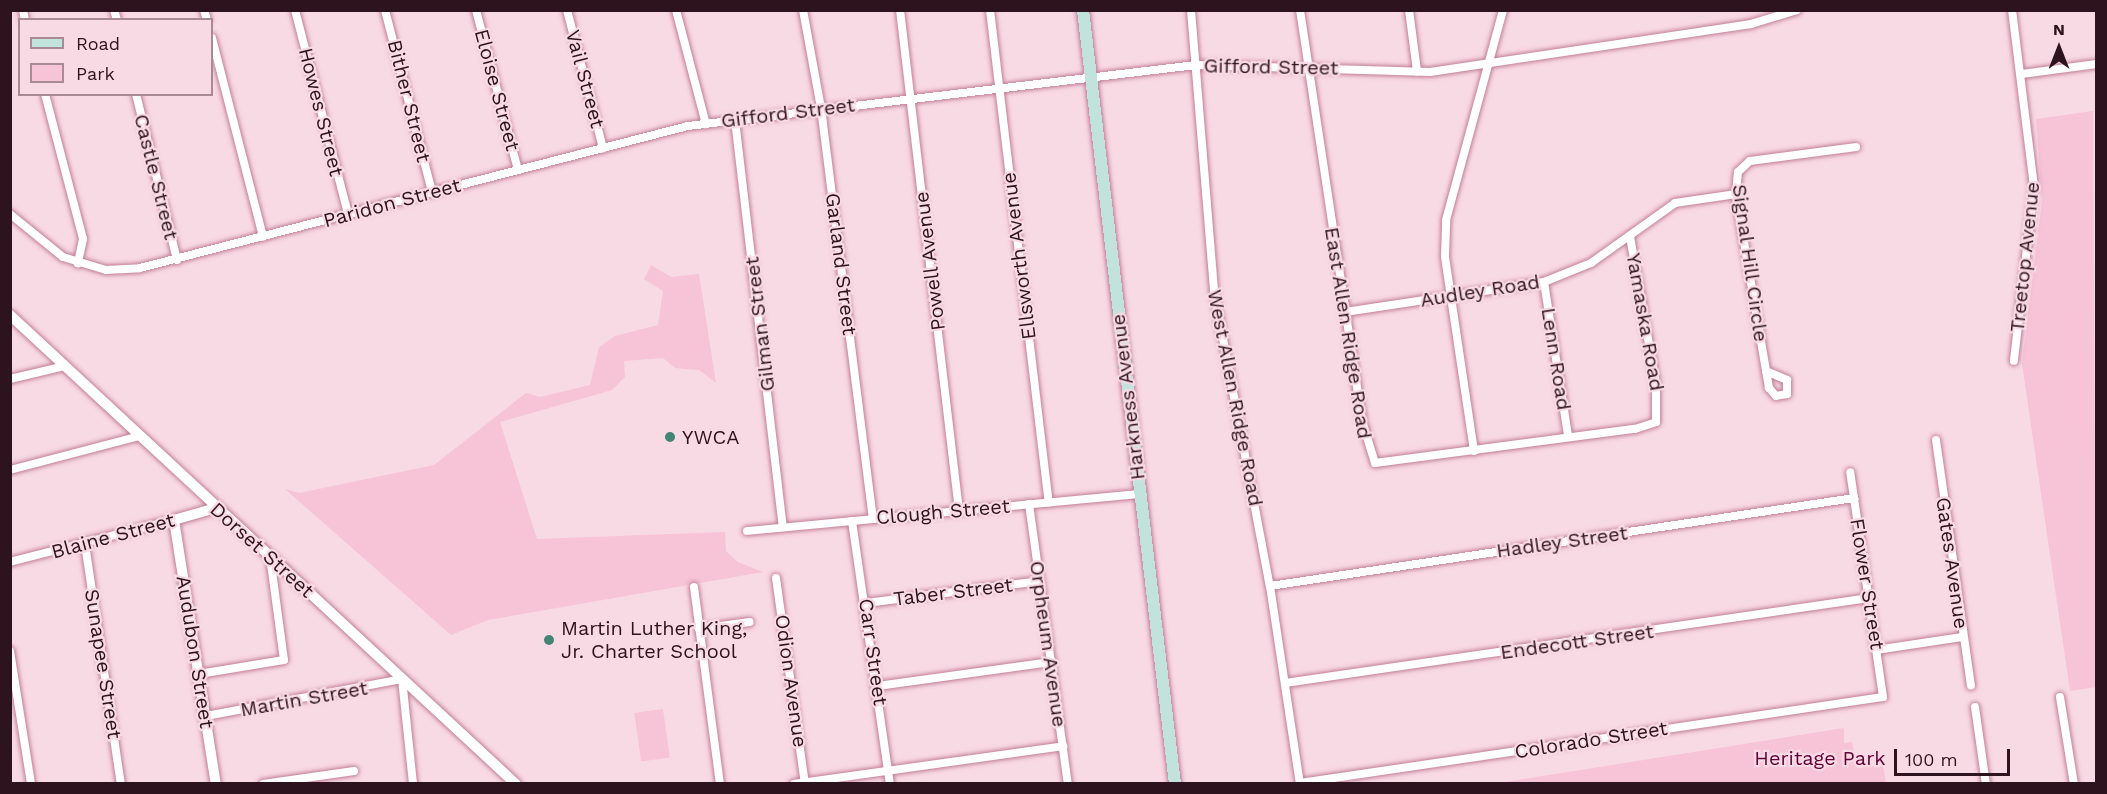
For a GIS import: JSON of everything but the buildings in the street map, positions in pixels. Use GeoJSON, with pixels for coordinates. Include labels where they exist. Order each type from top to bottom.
{"type":"FeatureCollection","features":[{"type":"Feature","properties":{"kind":"main road","name":"Harkness Avenue"},"geometry":{"type":"LineString","coordinates":[[1083,10],[1175,783]]}},
{"type":"Feature","properties":{"kind":"street","name":"Howes Street"},"geometry":{"type":"LineString","coordinates":[[295,10],[348,214]]}},
{"type":"Feature","properties":{"kind":"street","name":"Bither Street"},"geometry":{"type":"LineString","coordinates":[[385,10],[432,192]]}},
{"type":"Feature","properties":{"kind":"street","name":"Eloise Street"},"geometry":{"type":"LineString","coordinates":[[476,10],[518,170]]}},
{"type":"Feature","properties":{"kind":"street","name":"Vail Street"},"geometry":{"type":"LineString","coordinates":[[567,10],[603,148]]}},
{"type":"Feature","properties":{"kind":"street"},"geometry":{"type":"LineString","coordinates":[[676,10],[706,124]]}},
{"type":"Feature","properties":{"kind":"street","name":"Garland Street"},"geometry":{"type":"LineString","coordinates":[[803,10],[821,108],[873,519]]}},
{"type":"Feature","properties":{"kind":"street","name":"Powell Avenue"},"geometry":{"type":"LineString","coordinates":[[900,10],[959,511]]}},
{"type":"Feature","properties":{"kind":"street","name":"Ellsworth Avenue"},"geometry":{"type":"LineString","coordinates":[[990,10],[1048,502]]}},
{"type":"Feature","properties":{"kind":"street","name":"West Allen Ridge Road"},"geometry":{"type":"LineString","coordinates":[[1191,10],[1214,291],[1270,586],[1300,783]]}},
{"type":"Feature","properties":{"kind":"street","name":"East Allen Ridge Road"},"geometry":{"type":"LineString","coordinates":[[1300,10],[1305,67],[1345,312],[1373,461],[1388,465],[1568,436],[1648,426],[1657,420],[1659,408]]}},
{"type":"Feature","properties":{"kind":"street"},"geometry":{"type":"LineString","coordinates":[[1409,10],[1417,72]]}},
{"type":"Feature","properties":{"kind":"street"},"geometry":{"type":"LineString","coordinates":[[1474,451],[1444,256],[1448,203],[1490,64],[1503,10]]}},
{"type":"Feature","properties":{"kind":"street","name":"Gifford Street"},"geometry":{"type":"LineString","coordinates":[[706,124],[910,97],[1196,64],[1417,72],[1490,64],[1797,10]]}},
{"type":"Feature","properties":{"kind":"street","name":"Treetop Avenue"},"geometry":{"type":"LineString","coordinates":[[2012,10],[2022,74],[2034,203],[2014,361]]}},
{"type":"Feature","properties":{"kind":"street"},"geometry":{"type":"LineString","coordinates":[[213,42],[263,237]]}},
{"type":"Feature","properties":{"kind":"street"},"geometry":{"type":"LineString","coordinates":[[2022,74],[2097,64]]}},
{"type":"Feature","properties":{"kind":"street"},"geometry":{"type":"LineString","coordinates":[[46,96],[83,239],[78,263]]}},
{"type":"Feature","properties":{"kind":"street","name":"Castle Street"},"geometry":{"type":"LineString","coordinates":[[136,96],[177,260]]}},
{"type":"Feature","properties":{"kind":"street","name":"Gilman Street"},"geometry":{"type":"LineString","coordinates":[[735,120],[783,527]]}},
{"type":"Feature","properties":{"kind":"street","name":"Paridon Street"},"geometry":{"type":"LineString","coordinates":[[10,214],[49,249],[78,263],[121,270],[177,260],[603,148],[706,124]]}},
{"type":"Feature","properties":{"kind":"street","name":"Signal Hill Circle"},"geometry":{"type":"LineString","coordinates":[[1766,371],[1736,194],[1741,164],[1856,147]]}},
{"type":"Feature","properties":{"kind":"street","name":"Audley Road"},"geometry":{"type":"LineString","coordinates":[[1345,312],[1544,282],[1591,263],[1675,203],[1736,194]]}},
{"type":"Feature","properties":{"kind":"street","name":"Yamaska Road"},"geometry":{"type":"LineString","coordinates":[[1630,236],[1659,408]]}},
{"type":"Feature","properties":{"kind":"street","name":"Lenn Road"},"geometry":{"type":"LineString","coordinates":[[1544,282],[1568,436]]}},
{"type":"Feature","properties":{"kind":"street","name":"Dorset Street"},"geometry":{"type":"LineString","coordinates":[[10,315],[216,508],[516,783]]}},
{"type":"Feature","properties":{"kind":"street"},"geometry":{"type":"LineString","coordinates":[[10,379],[65,366]]}},
{"type":"Feature","properties":{"kind":"street"},"geometry":{"type":"LineString","coordinates":[[10,470],[140,436]]}},
{"type":"Feature","properties":{"kind":"street","name":"Gates Avenue"},"geometry":{"type":"LineString","coordinates":[[1936,440],[1962,637],[1971,686]]}},
{"type":"Feature","properties":{"kind":"street","name":"Flower Street"},"geometry":{"type":"LineString","coordinates":[[1850,472],[1883,697]]}},
{"type":"Feature","properties":{"kind":"street","name":"Clough Street"},"geometry":{"type":"LineString","coordinates":[[747,531],[1140,494]]}},
{"type":"Feature","properties":{"kind":"street","name":"Hadley Street"},"geometry":{"type":"LineString","coordinates":[[1270,586],[1854,498]]}},
{"type":"Feature","properties":{"kind":"street","name":"Orpheum Avenue"},"geometry":{"type":"LineString","coordinates":[[1029,504],[1068,783]]}},
{"type":"Feature","properties":{"kind":"street","name":"Blaine Street"},"geometry":{"type":"LineString","coordinates":[[10,562],[216,508]]}},
{"type":"Feature","properties":{"kind":"street","name":"Audubon Street"},"geometry":{"type":"LineString","coordinates":[[174,520],[216,783]]}},
{"type":"Feature","properties":{"kind":"street","name":"Carr Street"},"geometry":{"type":"LineString","coordinates":[[852,520],[878,686],[890,783]]}},
{"type":"Feature","properties":{"kind":"street","name":"Sunapee Street"},"geometry":{"type":"LineString","coordinates":[[85,544],[121,783]]}},
{"type":"Feature","properties":{"kind":"street"},"geometry":{"type":"LineString","coordinates":[[199,674],[284,660],[270,557]]}},
{"type":"Feature","properties":{"kind":"street","name":"Odion Avenue"},"geometry":{"type":"LineString","coordinates":[[776,578],[805,783]]}},
{"type":"Feature","properties":{"kind":"street","name":"Taber Street"},"geometry":{"type":"LineString","coordinates":[[866,603],[1039,581]]}},
{"type":"Feature","properties":{"kind":"street"},"geometry":{"type":"LineString","coordinates":[[694,587],[720,783]]}},
{"type":"Feature","properties":{"kind":"street","name":"Endecott Street"},"geometry":{"type":"LineString","coordinates":[[1285,683],[1869,598]]}},
{"type":"Feature","properties":{"kind":"street"},"geometry":{"type":"LineString","coordinates":[[699,629],[750,622]]}},
{"type":"Feature","properties":{"kind":"street"},"geometry":{"type":"LineString","coordinates":[[1876,650],[1962,637]]}},
{"type":"Feature","properties":{"kind":"street"},"geometry":{"type":"LineString","coordinates":[[10,651],[31,783]]}},
{"type":"Feature","properties":{"kind":"street"},"geometry":{"type":"LineString","coordinates":[[878,686],[1052,662]]}},
{"type":"Feature","properties":{"kind":"street"},"geometry":{"type":"LineString","coordinates":[[402,679],[413,783]]}},
{"type":"Feature","properties":{"kind":"street","name":"Martin Street"},"geometry":{"type":"LineString","coordinates":[[206,716],[402,679]]}},
{"type":"Feature","properties":{"kind":"street","name":"Colorado Street"},"geometry":{"type":"LineString","coordinates":[[1300,783],[1883,697]]}},
{"type":"Feature","properties":{"kind":"street"},"geometry":{"type":"LineString","coordinates":[[2060,697],[2074,783]]}},
{"type":"Feature","properties":{"kind":"street"},"geometry":{"type":"LineString","coordinates":[[1975,707],[1986,783]]}},
{"type":"Feature","properties":{"kind":"street"},"geometry":{"type":"LineString","coordinates":[[794,783],[889,772],[1063,746]]}},
{"type":"Feature","properties":{"kind":"street"},"geometry":{"type":"LineString","coordinates":[[502,770],[503,783]]}},
{"type":"Feature","properties":{"kind":"street"},"geometry":{"type":"LineString","coordinates":[[263,783],[354,771]]}},
{"type":"Feature","properties":{"kind":"green space"},"geometry":{"type":"Polygon","coordinates":[[[2093,111],[2096,687],[2070,691],[2022,364],[2042,201],[2036,119],[2093,111]]]}},
{"type":"Feature","properties":{"kind":"green space"},"geometry":{"type":"Polygon","coordinates":[[[651,265],[671,277],[699,274],[716,383],[699,370],[675,368],[663,358],[624,361],[625,377],[612,390],[500,422],[537,539],[725,532],[726,551],[738,562],[763,572],[488,620],[451,635],[285,489],[299,493],[434,465],[526,393],[540,397],[590,385],[599,347],[615,336],[658,325],[663,291],[644,279],[651,265]]]}},
{"type":"Feature","properties":{"kind":"green space"},"geometry":{"type":"Polygon","coordinates":[[[663,709],[670,758],[641,762],[634,713],[663,709]]]}},
{"type":"Feature","properties":{"kind":"green space","name":"Heritage Park"},"geometry":{"type":"Polygon","coordinates":[[[1844,728],[1844,743],[1852,742],[1857,768],[1883,765],[1886,783],[1499,783],[1844,728]]]}},
{"type":"Feature","properties":{"kind":"place","name":"YWCA"},"geometry":{"type":"Point","coordinates":[670,437]}},
{"type":"Feature","properties":{"kind":"place","name":"Martin Luther King, Jr. Charter School"},"geometry":{"type":"Point","coordinates":[549,640]}}]}
